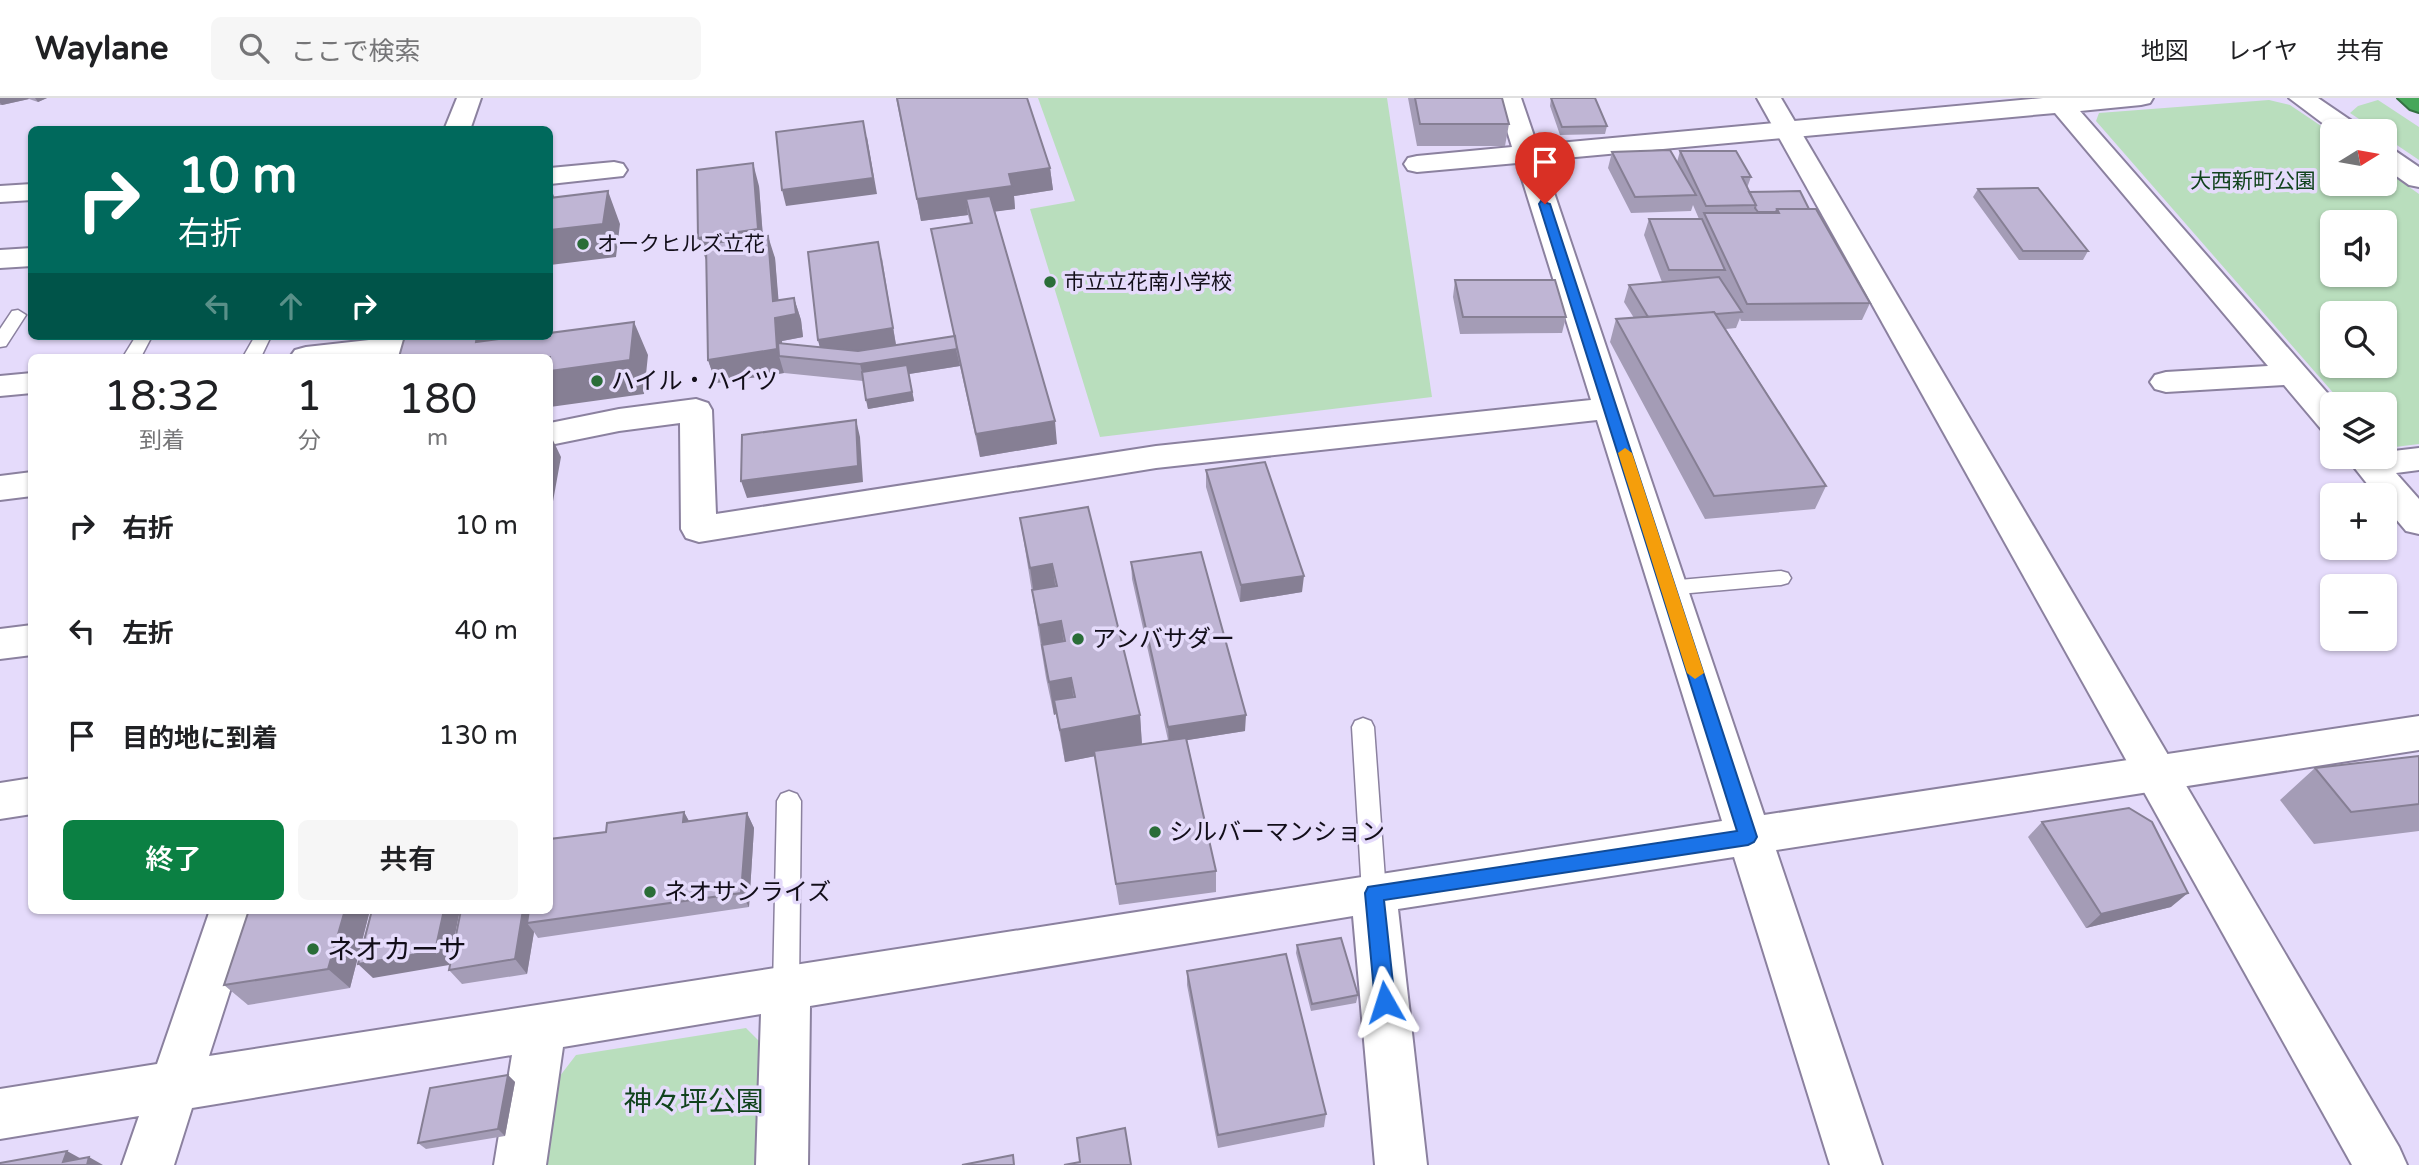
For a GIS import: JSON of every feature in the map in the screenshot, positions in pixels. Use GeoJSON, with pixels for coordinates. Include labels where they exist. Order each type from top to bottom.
{"type":"FeatureCollection","features":[{"type":"Feature","properties":{"kind":"highway"},"geometry":{"type":"LineString","coordinates":[[2410,98],[2419,104]]}},
{"type":"Feature","properties":{"kind":"street"},"geometry":{"type":"LineString","coordinates":[[458,126],[469,98]]}},
{"type":"Feature","properties":{"kind":"street"},"geometry":{"type":"LineString","coordinates":[[1509,98],[1856,1165]]}},
{"type":"Feature","properties":{"kind":"street"},"geometry":{"type":"LineString","coordinates":[[1417,164],[1529,154],[1779,114],[2141,98]]}},
{"type":"Feature","properties":{"kind":"street"},"geometry":{"type":"LineString","coordinates":[[2301,98],[2332,119]]}},
{"type":"Feature","properties":{"kind":"street"},"geometry":{"type":"LineString","coordinates":[[2058,102],[2320,406]]}},
{"type":"Feature","properties":{"kind":"street"},"geometry":{"type":"LineString","coordinates":[[1779,114],[2381,1165]]}},
{"type":"Feature","properties":{"kind":"street"},"geometry":{"type":"LineString","coordinates":[[2398,165],[2419,179]]}},
{"type":"Feature","properties":{"kind":"street"},"geometry":{"type":"LineString","coordinates":[[553,176],[614,170]]}},
{"type":"Feature","properties":{"kind":"street"},"geometry":{"type":"LineString","coordinates":[[0,194],[28,192]]}},
{"type":"Feature","properties":{"kind":"street"},"geometry":{"type":"LineString","coordinates":[[0,259],[28,257]]}},
{"type":"Feature","properties":{"kind":"street"},"geometry":{"type":"LineString","coordinates":[[333,354],[396,347]]}},
{"type":"Feature","properties":{"kind":"street"},"geometry":{"type":"LineString","coordinates":[[2166,382],[2292,374]]}},
{"type":"Feature","properties":{"kind":"street"},"geometry":{"type":"LineString","coordinates":[[0,386],[28,383]]}},
{"type":"Feature","properties":{"kind":"street"},"geometry":{"type":"LineString","coordinates":[[553,433],[619,420],[696,410],[699,529],[1156,457],[1611,408]]}},
{"type":"Feature","properties":{"kind":"street"},"geometry":{"type":"LineString","coordinates":[[2397,460],[2419,459]]}},
{"type":"Feature","properties":{"kind":"street"},"geometry":{"type":"LineString","coordinates":[[2374,469],[2419,522]]}},
{"type":"Feature","properties":{"kind":"street"},"geometry":{"type":"LineString","coordinates":[[0,644],[28,640]]}},
{"type":"Feature","properties":{"kind":"street"},"geometry":{"type":"LineString","coordinates":[[0,1114],[1374,893],[2419,733]]}},
{"type":"Feature","properties":{"kind":"street"},"geometry":{"type":"LineString","coordinates":[[0,801],[28,797]]}},
{"type":"Feature","properties":{"kind":"street"},"geometry":{"type":"LineString","coordinates":[[1374,893],[1401,1165]]}},
{"type":"Feature","properties":{"kind":"street"},"geometry":{"type":"LineString","coordinates":[[148,1165],[232,914]]}},
{"type":"Feature","properties":{"kind":"street"},"geometry":{"type":"LineString","coordinates":[[782,1165],[786,988]]}},
{"type":"Feature","properties":{"kind":"street"},"geometry":{"type":"LineString","coordinates":[[520,1165],[541,1027]]}},
{"type":"Feature","properties":{"kind":"lane"},"geometry":{"type":"LineString","coordinates":[[0,342],[18,315]]}},
{"type":"Feature","properties":{"kind":"lane"},"geometry":{"type":"LineString","coordinates":[[1668,588],[1781,579]]}},
{"type":"Feature","properties":{"kind":"lane"},"geometry":{"type":"LineString","coordinates":[[1363,727],[1374,893]]}},
{"type":"Feature","properties":{"kind":"lane"},"geometry":{"type":"LineString","coordinates":[[786,988],[789,801]]}},
{"type":"Feature","properties":{"kind":"green space"},"geometry":{"type":"Polygon","coordinates":[[[1038,98],[1387,98],[1432,397],[1100,437],[1030,209],[1075,201],[1038,98]]]}},
{"type":"Feature","properties":{"kind":"green space","name":"大西新町公園"},"geometry":{"type":"Polygon","coordinates":[[[2269,100],[2290,105],[2320,125],[2320,196],[2398,196],[2398,179],[2419,194],[2419,444],[2397,447],[2397,392],[2333,392],[2320,378],[2397,378],[2397,301],[2320,301],[2320,378],[2096,121],[2099,113],[2269,100]]]}},
{"type":"Feature","properties":{"kind":"green space"},"geometry":{"type":"Polygon","coordinates":[[[2378,100],[2419,127],[2419,160],[2398,146],[2398,119],[2359,119],[2350,113],[2358,106],[2378,100]]]}},
{"type":"Feature","properties":{"kind":"green space","name":"神々坪公園"},"geometry":{"type":"Polygon","coordinates":[[[746,1028],[759,1041],[755,1165],[541,1165],[553,1085],[576,1055],[746,1028]]]}},
{"type":"Feature","properties":{"kind":"building"},"geometry":{"type":"Polygon","coordinates":[[[897,98],[1027,98],[1050,168],[1009,174],[1012,186],[917,199],[897,98]]]}},
{"type":"Feature","properties":{"kind":"building"},"geometry":{"type":"Polygon","coordinates":[[[1415,98],[1502,98],[1509,124],[1420,124],[1415,98]]]}},
{"type":"Feature","properties":{"kind":"building"},"geometry":{"type":"Polygon","coordinates":[[[1551,98],[1595,98],[1607,126],[1562,127],[1551,98]]]}},
{"type":"Feature","properties":{"kind":"building"},"geometry":{"type":"Polygon","coordinates":[[[863,121],[873,178],[782,190],[776,132],[863,121]]]}},
{"type":"Feature","properties":{"kind":"building"},"geometry":{"type":"Polygon","coordinates":[[[1670,150],[1696,195],[1635,197],[1612,152],[1670,150]]]}},
{"type":"Feature","properties":{"kind":"building"},"geometry":{"type":"Polygon","coordinates":[[[1680,151],[1736,151],[1751,177],[1742,177],[1756,205],[1706,206],[1680,151]]]}},
{"type":"Feature","properties":{"kind":"building"},"geometry":{"type":"Polygon","coordinates":[[[753,163],[758,229],[698,238],[697,170],[753,163]]]}},
{"type":"Feature","properties":{"kind":"building"},"geometry":{"type":"Polygon","coordinates":[[[2038,188],[2088,251],[2023,251],[1978,189],[2038,188]]]}},
{"type":"Feature","properties":{"kind":"building"},"geometry":{"type":"Polygon","coordinates":[[[608,191],[603,224],[553,230],[553,198],[608,191]]]}},
{"type":"Feature","properties":{"kind":"building"},"geometry":{"type":"Polygon","coordinates":[[[1800,191],[1809,209],[1777,209],[1776,212],[1758,212],[1749,192],[1800,191]]]}},
{"type":"Feature","properties":{"kind":"building"},"geometry":{"type":"Polygon","coordinates":[[[990,196],[1055,421],[976,434],[931,229],[972,223],[966,199],[990,196]]]}},
{"type":"Feature","properties":{"kind":"building"},"geometry":{"type":"Polygon","coordinates":[[[1777,209],[1816,209],[1870,303],[1747,304],[1704,213],[1779,213],[1777,209]]]}},
{"type":"Feature","properties":{"kind":"building"},"geometry":{"type":"Polygon","coordinates":[[[1649,219],[1702,219],[1725,270],[1669,270],[1649,219]]]}},
{"type":"Feature","properties":{"kind":"building"},"geometry":{"type":"Polygon","coordinates":[[[768,236],[773,301],[794,298],[796,314],[775,318],[777,349],[708,360],[706,244],[768,236]]]}},
{"type":"Feature","properties":{"kind":"building"},"geometry":{"type":"Polygon","coordinates":[[[878,242],[893,328],[818,340],[808,252],[878,242]]]}},
{"type":"Feature","properties":{"kind":"building"},"geometry":{"type":"Polygon","coordinates":[[[1719,277],[1742,312],[1648,317],[1629,285],[1719,277]]]}},
{"type":"Feature","properties":{"kind":"building"},"geometry":{"type":"Polygon","coordinates":[[[1455,280],[1555,280],[1566,317],[1463,317],[1455,280]]]}},
{"type":"Feature","properties":{"kind":"building"},"geometry":{"type":"Polygon","coordinates":[[[1714,312],[1826,486],[1714,496],[1616,319],[1714,312]]]}},
{"type":"Feature","properties":{"kind":"building"},"geometry":{"type":"Polygon","coordinates":[[[634,322],[630,360],[553,371],[553,354],[400,354],[404,340],[553,340],[553,333],[634,322]]]}},
{"type":"Feature","properties":{"kind":"building"},"geometry":{"type":"Polygon","coordinates":[[[955,336],[957,349],[860,364],[779,356],[778,343],[858,351],[955,336]]]}},
{"type":"Feature","properties":{"kind":"building"},"geometry":{"type":"Polygon","coordinates":[[[907,365],[912,392],[866,400],[862,372],[907,365]]]}},
{"type":"Feature","properties":{"kind":"building"},"geometry":{"type":"Polygon","coordinates":[[[856,420],[858,466],[741,481],[742,435],[856,420]]]}},
{"type":"Feature","properties":{"kind":"building"},"geometry":{"type":"Polygon","coordinates":[[[1265,462],[1304,576],[1241,585],[1206,470],[1265,462]]]}},
{"type":"Feature","properties":{"kind":"building","name":"アンバサダー"},"geometry":{"type":"Polygon","coordinates":[[[1088,507],[1140,715],[1060,730],[1054,700],[1075,697],[1071,678],[1049,682],[1042,645],[1065,641],[1061,621],[1039,625],[1032,590],[1057,586],[1052,564],[1030,568],[1020,518],[1088,507]]]}},
{"type":"Feature","properties":{"kind":"building"},"geometry":{"type":"Polygon","coordinates":[[[1201,552],[1246,715],[1168,727],[1131,562],[1201,552]]]}},
{"type":"Feature","properties":{"kind":"building","name":"シルバーマンション"},"geometry":{"type":"Polygon","coordinates":[[[1186,738],[1216,871],[1116,884],[1094,751],[1186,738]]]}},
{"type":"Feature","properties":{"kind":"building"},"geometry":{"type":"Polygon","coordinates":[[[2419,756],[2419,804],[2351,812],[2315,768],[2419,756]]]}},
{"type":"Feature","properties":{"kind":"building"},"geometry":{"type":"Polygon","coordinates":[[[2129,808],[2152,822],[2188,893],[2101,914],[2042,822],[2129,808]]]}},
{"type":"Feature","properties":{"kind":"building","name":"ネオサンライズ"},"geometry":{"type":"Polygon","coordinates":[[[684,812],[683,822],[747,813],[741,893],[527,923],[528,914],[553,914],[553,839],[606,832],[607,823],[684,812]]]}},
{"type":"Feature","properties":{"kind":"building"},"geometry":{"type":"Polygon","coordinates":[[[248,914],[344,914],[328,969],[224,985],[248,914]]]}},
{"type":"Feature","properties":{"kind":"building"},"geometry":{"type":"Polygon","coordinates":[[[371,914],[443,914],[435,951],[358,964],[371,914]]]}},
{"type":"Feature","properties":{"kind":"building"},"geometry":{"type":"Polygon","coordinates":[[[460,914],[522,914],[515,959],[449,970],[460,914]]]}},
{"type":"Feature","properties":{"kind":"building"},"geometry":{"type":"Polygon","coordinates":[[[1341,938],[1358,995],[1312,1004],[1297,945],[1341,938]]]}},
{"type":"Feature","properties":{"kind":"building"},"geometry":{"type":"Polygon","coordinates":[[[1286,954],[1326,1114],[1218,1135],[1187,971],[1286,954]]]}},
{"type":"Feature","properties":{"kind":"building"},"geometry":{"type":"Polygon","coordinates":[[[508,1075],[498,1129],[418,1143],[430,1088],[508,1075]]]}},
{"type":"Feature","properties":{"kind":"building"},"geometry":{"type":"Polygon","coordinates":[[[1125,1128],[1131,1165],[1064,1165],[1080,1162],[1077,1138],[1125,1128]]]}},
{"type":"Feature","properties":{"kind":"building"},"geometry":{"type":"Polygon","coordinates":[[[67,1151],[63,1162],[89,1157],[87,1165],[0,1165],[0,1163],[67,1151]]]}},
{"type":"Feature","properties":{"kind":"building"},"geometry":{"type":"Polygon","coordinates":[[[1013,1155],[1014,1165],[962,1165],[1013,1155]]]}},
{"type":"Feature","properties":{"kind":"slow traffic"},"geometry":{"type":"LineString","coordinates":[[1625,453],[1695,673]]}},
{"type":"Feature","properties":{"kind":"place","name":"オークヒルズ立花"},"geometry":{"type":"Point","coordinates":[583,244]}},
{"type":"Feature","properties":{"kind":"place","name":"市立立花南小学校"},"geometry":{"type":"Point","coordinates":[1050,282]}},
{"type":"Feature","properties":{"kind":"place","name":"ハイル・ハイツ"},"geometry":{"type":"Point","coordinates":[597,381]}},
{"type":"Feature","properties":{"kind":"place","name":"アンバサダー"},"geometry":{"type":"Point","coordinates":[1078,639]}},
{"type":"Feature","properties":{"kind":"place","name":"シルバーマンション"},"geometry":{"type":"Point","coordinates":[1155,832]}},
{"type":"Feature","properties":{"kind":"place","name":"ネオサンライズ"},"geometry":{"type":"Point","coordinates":[650,892]}},
{"type":"Feature","properties":{"kind":"place","name":"ネオカーサ"},"geometry":{"type":"Point","coordinates":[313,949]}},
{"type":"Feature","properties":{"kind":"route"},"geometry":{"type":"LineString","coordinates":[[1385,1002],[1374,893],[1748,837],[1545,204]]}}]}
